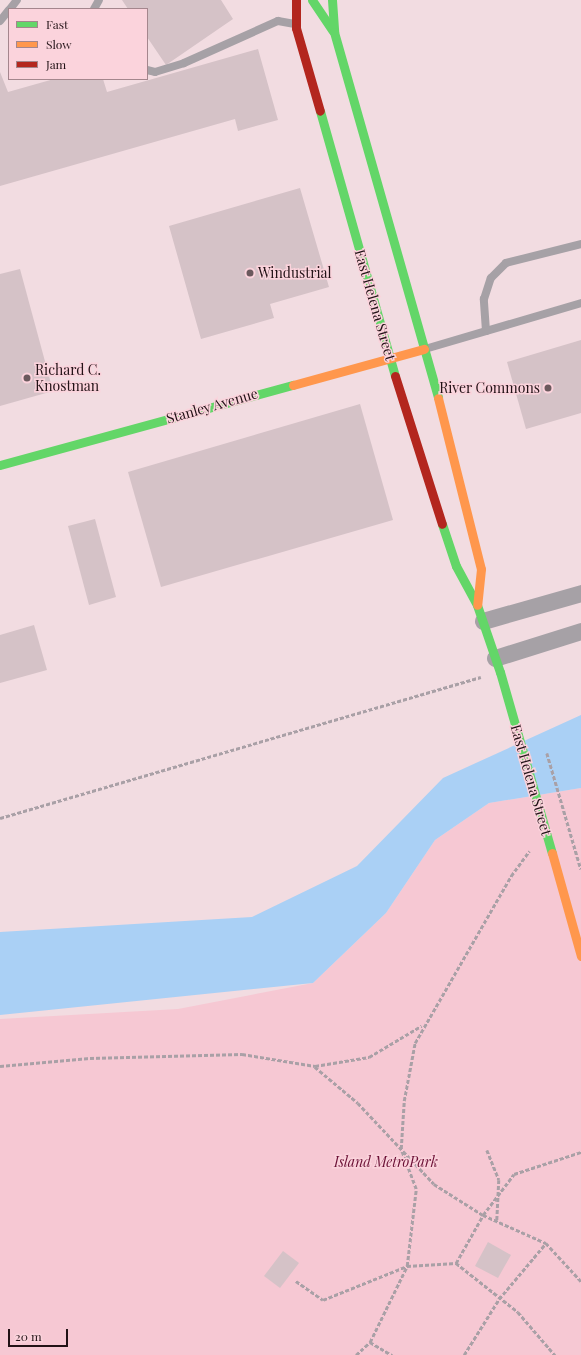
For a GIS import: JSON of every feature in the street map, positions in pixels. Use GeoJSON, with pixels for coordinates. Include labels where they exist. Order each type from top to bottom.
{"type":"FeatureCollection","features":[{"type":"Feature","properties":{"kind":"street","name":"East Helena Street"},"geometry":{"type":"LineString","coordinates":[[296,0],[295,24],[390,358],[456,566],[477,605],[483,621],[581,956]]}},
{"type":"Feature","properties":{"kind":"street"},"geometry":{"type":"LineString","coordinates":[[312,0],[334,32]]}},
{"type":"Feature","properties":{"kind":"street","name":"East Helena Street"},"geometry":{"type":"LineString","coordinates":[[332,0],[334,32],[459,470],[481,569],[477,605]]}},
{"type":"Feature","properties":{"kind":"street"},"geometry":{"type":"LineString","coordinates":[[284,6],[295,24]]}},
{"type":"Feature","properties":{"kind":"street","name":"Stanley Avenue"},"geometry":{"type":"LineString","coordinates":[[0,465],[424,349]]}},
{"type":"Feature","properties":{"kind":"street"},"geometry":{"type":"LineString","coordinates":[[483,621],[581,593]]}},
{"type":"Feature","properties":{"kind":"street"},"geometry":{"type":"LineString","coordinates":[[497,665],[581,631]]}},
{"type":"Feature","properties":{"kind":"lane"},"geometry":{"type":"LineString","coordinates":[[11,8],[17,0]]}},
{"type":"Feature","properties":{"kind":"lane"},"geometry":{"type":"LineString","coordinates":[[0,21],[8,11]]}},
{"type":"Feature","properties":{"kind":"lane"},"geometry":{"type":"LineString","coordinates":[[148,70],[155,72],[184,63],[278,21],[295,24]]}},
{"type":"Feature","properties":{"kind":"lane"},"geometry":{"type":"LineString","coordinates":[[486,331],[484,299],[491,278],[506,263],[581,244]]}},
{"type":"Feature","properties":{"kind":"lane"},"geometry":{"type":"LineString","coordinates":[[424,349],[581,303]]}},
{"type":"Feature","properties":{"kind":"path"},"geometry":{"type":"LineString","coordinates":[[0,818],[497,665]]}},
{"type":"Feature","properties":{"kind":"path"},"geometry":{"type":"LineString","coordinates":[[545,745],[581,868]]}},
{"type":"Feature","properties":{"kind":"path"},"geometry":{"type":"LineString","coordinates":[[356,1355],[370,1342],[407,1266],[416,1189],[401,1149],[409,1066],[421,1026],[510,876],[545,830]]}},
{"type":"Feature","properties":{"kind":"path"},"geometry":{"type":"LineString","coordinates":[[0,1066],[90,1058],[242,1054],[315,1066],[368,1057],[421,1026]]}},
{"type":"Feature","properties":{"kind":"path"},"geometry":{"type":"LineString","coordinates":[[315,1066],[358,1103],[434,1184],[483,1215],[546,1243],[581,1281]]}},
{"type":"Feature","properties":{"kind":"path"},"geometry":{"type":"LineString","coordinates":[[487,1150],[499,1180],[497,1221]]}},
{"type":"Feature","properties":{"kind":"path"},"geometry":{"type":"LineString","coordinates":[[456,1263],[483,1215],[514,1174],[581,1152]]}},
{"type":"Feature","properties":{"kind":"path"},"geometry":{"type":"LineString","coordinates":[[464,1355],[499,1299],[546,1243]]}},
{"type":"Feature","properties":{"kind":"path"},"geometry":{"type":"LineString","coordinates":[[296,1281],[323,1300],[407,1266],[456,1263],[499,1299],[518,1312],[555,1355]]}},
{"type":"Feature","properties":{"kind":"path"},"geometry":{"type":"LineString","coordinates":[[370,1342],[392,1355]]}},
{"type":"Feature","properties":{"kind":"green space","name":"Island MetroPark"},"geometry":{"type":"Polygon","coordinates":[[[581,788],[581,1355],[0,1355],[0,1019],[178,1009],[313,983],[386,913],[435,840],[489,803],[581,788]]]}},
{"type":"Feature","properties":{"kind":"water"},"geometry":{"type":"Polygon","coordinates":[[[581,715],[581,788],[489,803],[435,840],[386,913],[313,983],[0,1015],[0,932],[252,917],[357,866],[443,778],[581,715]]]}},
{"type":"Feature","properties":{"kind":"building"},"geometry":{"type":"Polygon","coordinates":[[[122,0],[221,0],[233,19],[166,65],[148,38],[148,8],[127,8],[122,0]]]}},
{"type":"Feature","properties":{"kind":"building"},"geometry":{"type":"Polygon","coordinates":[[[258,49],[278,120],[238,131],[235,119],[0,186],[0,72],[8,92],[50,80],[103,80],[107,92],[258,49]]]}},
{"type":"Feature","properties":{"kind":"building"},"geometry":{"type":"Polygon","coordinates":[[[300,188],[329,287],[270,304],[274,318],[201,339],[169,226],[300,188]]]}},
{"type":"Feature","properties":{"kind":"building"},"geometry":{"type":"Polygon","coordinates":[[[20,269],[53,391],[0,406],[0,274],[20,269]]]}},
{"type":"Feature","properties":{"kind":"building","name":"River Commons"},"geometry":{"type":"Polygon","coordinates":[[[581,340],[581,413],[526,429],[507,362],[581,340]]]}},
{"type":"Feature","properties":{"kind":"building"},"geometry":{"type":"Polygon","coordinates":[[[360,404],[393,520],[161,587],[128,472],[360,404]]]}},
{"type":"Feature","properties":{"kind":"building"},"geometry":{"type":"Polygon","coordinates":[[[95,519],[116,597],[89,605],[68,526],[95,519]]]}},
{"type":"Feature","properties":{"kind":"building"},"geometry":{"type":"Polygon","coordinates":[[[34,625],[47,670],[0,683],[0,635],[34,625]]]}},
{"type":"Feature","properties":{"kind":"building"},"geometry":{"type":"Polygon","coordinates":[[[488,1242],[511,1255],[498,1278],[475,1266],[488,1242]]]}},
{"type":"Feature","properties":{"kind":"building"},"geometry":{"type":"Polygon","coordinates":[[[283,1251],[299,1263],[280,1288],[264,1276],[283,1251]]]}},
{"type":"Feature","properties":{"kind":"traffic: fast"},"geometry":{"type":"LineString","coordinates":[[312,0],[333,31]]}},
{"type":"Feature","properties":{"kind":"traffic: fast"},"geometry":{"type":"LineString","coordinates":[[332,0],[334,32],[438,398]]}},
{"type":"Feature","properties":{"kind":"traffic: fast"},"geometry":{"type":"LineString","coordinates":[[320,111],[395,376]]}},
{"type":"Feature","properties":{"kind":"traffic: fast"},"geometry":{"type":"LineString","coordinates":[[0,465],[293,385]]}},
{"type":"Feature","properties":{"kind":"traffic: fast"},"geometry":{"type":"LineString","coordinates":[[442,524],[456,566],[477,605],[500,672],[552,853]]}},
{"type":"Feature","properties":{"kind":"traffic: slow"},"geometry":{"type":"LineString","coordinates":[[293,385],[424,349]]}},
{"type":"Feature","properties":{"kind":"traffic: slow"},"geometry":{"type":"LineString","coordinates":[[438,398],[481,569],[477,605]]}},
{"type":"Feature","properties":{"kind":"traffic: slow"},"geometry":{"type":"LineString","coordinates":[[552,853],[581,956]]}},
{"type":"Feature","properties":{"kind":"traffic: jam"},"geometry":{"type":"LineString","coordinates":[[296,0],[296,28],[320,111]]}},
{"type":"Feature","properties":{"kind":"traffic: jam"},"geometry":{"type":"LineString","coordinates":[[395,376],[442,524]]}},
{"type":"Feature","properties":{"kind":"place","name":"Windustrial"},"geometry":{"type":"Point","coordinates":[250,273]}},
{"type":"Feature","properties":{"kind":"place","name":"Richard C. Knostman"},"geometry":{"type":"Point","coordinates":[27,378]}},
{"type":"Feature","properties":{"kind":"place","name":"River Commons"},"geometry":{"type":"Point","coordinates":[548,388]}}]}
